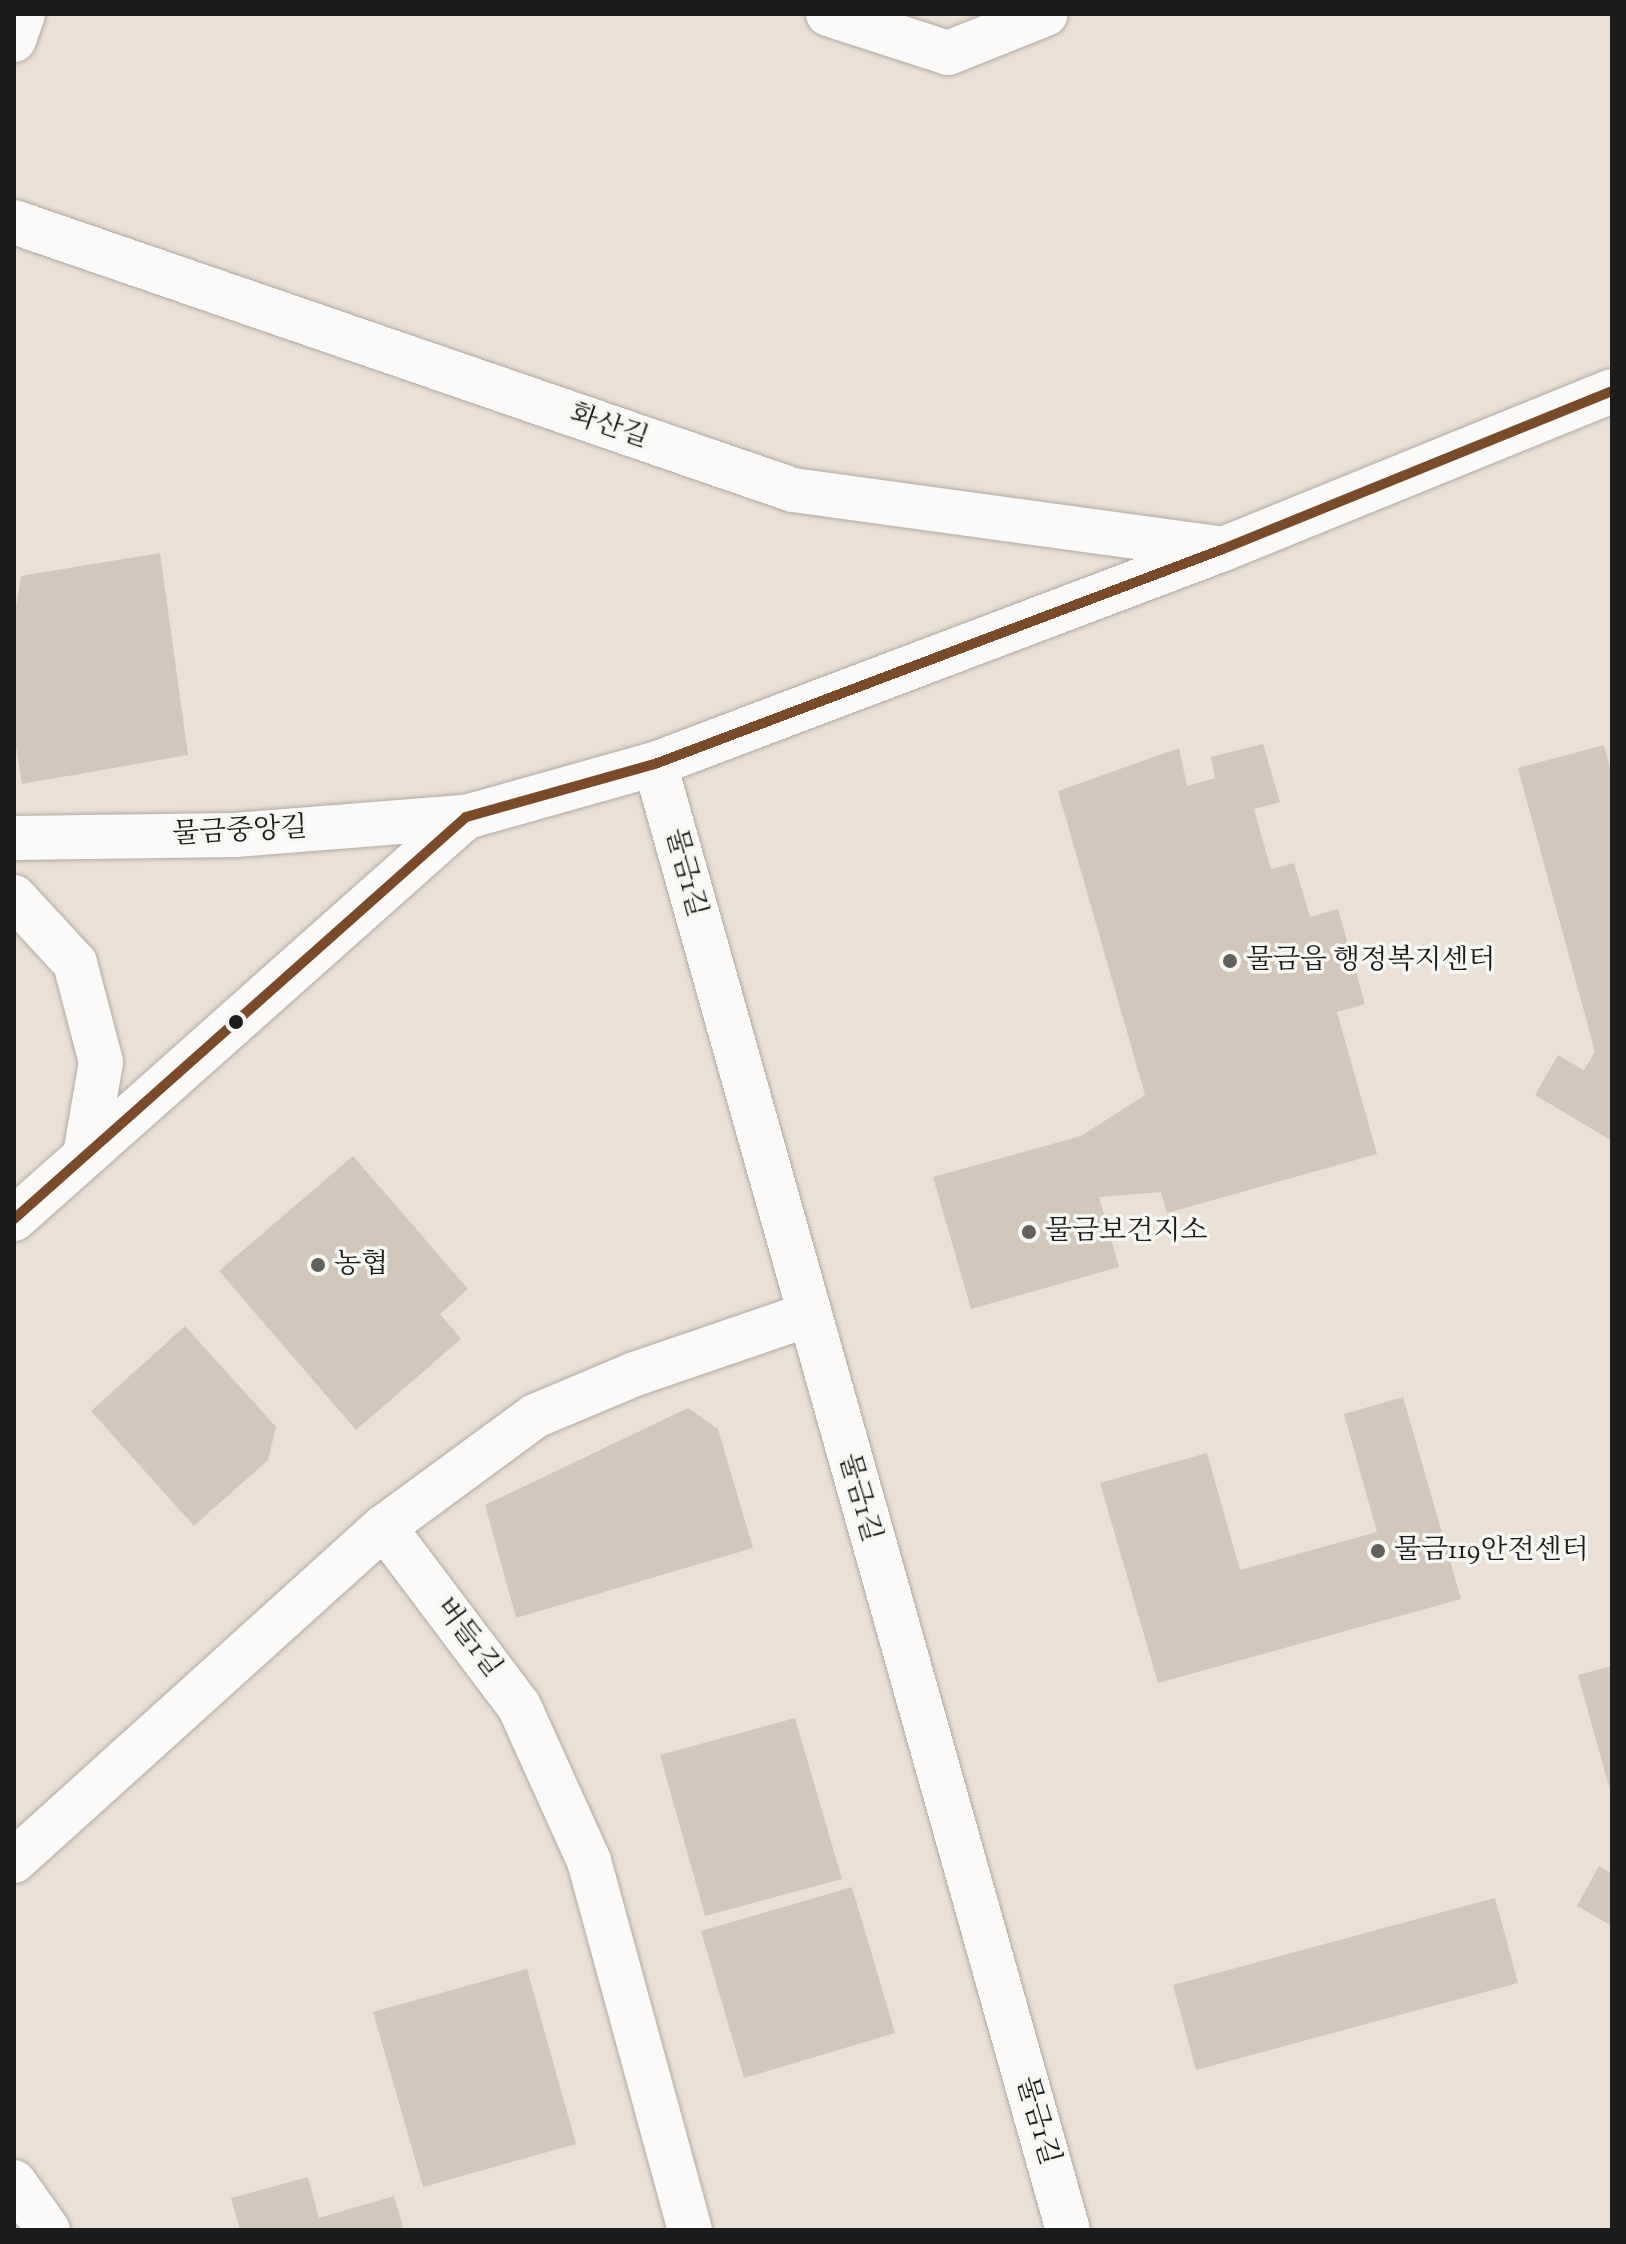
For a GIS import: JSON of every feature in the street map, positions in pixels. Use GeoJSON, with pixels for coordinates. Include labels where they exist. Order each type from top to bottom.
{"type":"FeatureCollection","features":[{"type":"Feature","properties":{"kind":"street"},"geometry":{"type":"LineString","coordinates":[[14,40],[23,14]]}},
{"type":"Feature","properties":{"kind":"street"},"geometry":{"type":"LineString","coordinates":[[828,14],[948,53],[1046,14]]}},
{"type":"Feature","properties":{"kind":"street","name":"화산길"},"geometry":{"type":"LineString","coordinates":[[14,222],[793,490],[1223,549]]}},
{"type":"Feature","properties":{"kind":"street"},"geometry":{"type":"LineString","coordinates":[[14,1219],[466,817],[655,764],[1223,549],[1612,391]]}},
{"type":"Feature","properties":{"kind":"street","name":"물금1길"},"geometry":{"type":"LineString","coordinates":[[655,764],[807,1315],[1068,2230]]}},
{"type":"Feature","properties":{"kind":"street","name":"물금중앙길"},"geometry":{"type":"LineString","coordinates":[[14,838],[235,835],[466,817]]}},
{"type":"Feature","properties":{"kind":"street"},"geometry":{"type":"LineString","coordinates":[[14,897],[75,963],[101,1062],[85,1155]]}},
{"type":"Feature","properties":{"kind":"street"},"geometry":{"type":"LineString","coordinates":[[14,1861],[384,1527],[535,1416],[635,1374],[807,1315]]}},
{"type":"Feature","properties":{"kind":"street","name":"버들1길"},"geometry":{"type":"LineString","coordinates":[[384,1527],[519,1706],[589,1861],[690,2230]]}},
{"type":"Feature","properties":{"kind":"street"},"geometry":{"type":"LineString","coordinates":[[14,2182],[48,2230]]}},
{"type":"Feature","properties":{"kind":"building"},"geometry":{"type":"Polygon","coordinates":[[[160,553],[188,755],[22,784],[14,734],[14,618],[21,576],[160,553]]]}},
{"type":"Feature","properties":{"kind":"building","name":"물금읍 행정복지센터"},"geometry":{"type":"Polygon","coordinates":[[[1263,744],[1280,802],[1254,809],[1271,869],[1294,863],[1310,917],[1338,909],[1365,1004],[1337,1012],[1377,1154],[1167,1213],[1161,1192],[1099,1197],[1119,1267],[971,1309],[933,1177],[1081,1136],[1145,1095],[1058,791],[1179,748],[1187,786],[1215,778],[1211,757],[1263,744]]]}},
{"type":"Feature","properties":{"kind":"building"},"geometry":{"type":"Polygon","coordinates":[[[1604,745],[1612,775],[1612,1141],[1535,1095],[1558,1055],[1584,1070],[1595,1052],[1518,768],[1604,745]]]}},
{"type":"Feature","properties":{"kind":"building"},"geometry":{"type":"Polygon","coordinates":[[[353,1156],[468,1289],[440,1314],[461,1339],[356,1430],[219,1271],[353,1156]]]}},
{"type":"Feature","properties":{"kind":"building"},"geometry":{"type":"Polygon","coordinates":[[[185,1326],[276,1427],[268,1460],[194,1526],[91,1411],[185,1326]]]}},
{"type":"Feature","properties":{"kind":"building","name":"물금119안전센터"},"geometry":{"type":"Polygon","coordinates":[[[1403,1397],[1461,1599],[1158,1683],[1100,1483],[1207,1453],[1240,1570],[1377,1532],[1344,1414],[1403,1397]]]}},
{"type":"Feature","properties":{"kind":"building"},"geometry":{"type":"Polygon","coordinates":[[[688,1408],[718,1429],[753,1548],[516,1618],[485,1505],[688,1408]]]}},
{"type":"Feature","properties":{"kind":"building"},"geometry":{"type":"Polygon","coordinates":[[[1612,1666],[1612,1794],[1611,1794],[1578,1675],[1612,1666]]]}},
{"type":"Feature","properties":{"kind":"building"},"geometry":{"type":"Polygon","coordinates":[[[795,1718],[842,1879],[705,1916],[660,1755],[795,1718]]]}},
{"type":"Feature","properties":{"kind":"building"},"geometry":{"type":"Polygon","coordinates":[[[1599,1866],[1612,1874],[1612,1926],[1577,1906],[1599,1866]]]}},
{"type":"Feature","properties":{"kind":"building"},"geometry":{"type":"Polygon","coordinates":[[[852,1887],[895,2033],[744,2078],[701,1931],[852,1887]]]}},
{"type":"Feature","properties":{"kind":"building"},"geometry":{"type":"Polygon","coordinates":[[[1495,1898],[1518,1983],[1196,2070],[1173,1985],[1495,1898]]]}},
{"type":"Feature","properties":{"kind":"building"},"geometry":{"type":"Polygon","coordinates":[[[527,1969],[576,2144],[423,2187],[373,2012],[527,1969]]]}},
{"type":"Feature","properties":{"kind":"building"},"geometry":{"type":"Polygon","coordinates":[[[308,2177],[319,2218],[394,2196],[404,2230],[240,2230],[231,2198],[308,2177]]]}},
{"type":"Feature","properties":{"kind":"transit line"},"geometry":{"type":"LineString","coordinates":[[14,1219],[466,817],[655,764],[1223,549],[1612,391]]}},
{"type":"Feature","properties":{"kind":"place","name":"물금읍 행정복지센터"},"geometry":{"type":"Point","coordinates":[1230,961]}},
{"type":"Feature","properties":{"kind":"place","name":"물금보건지소"},"geometry":{"type":"Point","coordinates":[1029,1232]}},
{"type":"Feature","properties":{"kind":"place","name":"농협"},"geometry":{"type":"Point","coordinates":[318,1265]}},
{"type":"Feature","properties":{"kind":"place","name":"물금119안전센터"},"geometry":{"type":"Point","coordinates":[1378,1551]}}]}
